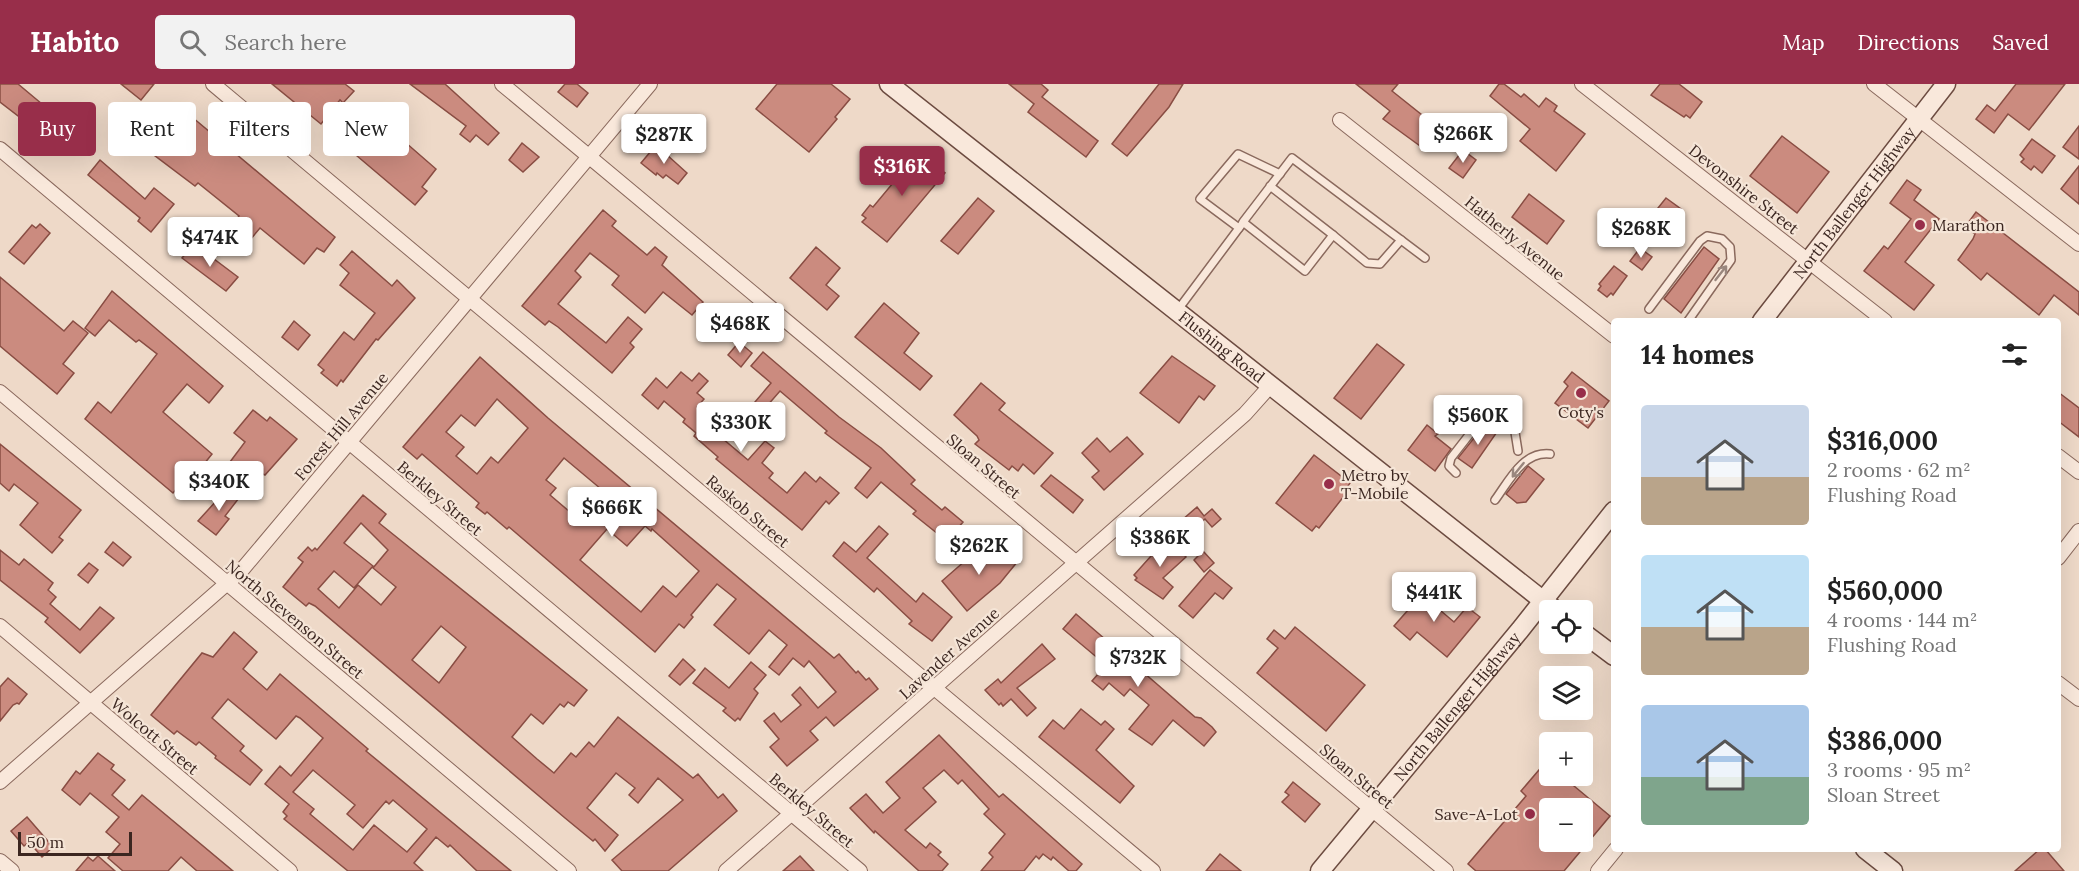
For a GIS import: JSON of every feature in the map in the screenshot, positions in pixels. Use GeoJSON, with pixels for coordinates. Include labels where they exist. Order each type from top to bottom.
{"type":"FeatureCollection","features":[{"type":"Feature","properties":{"kind":"main road","name":"Flushing Road"},"geometry":{"type":"LineString","coordinates":[[889,84],[1541,600]]}},
{"type":"Feature","properties":{"kind":"main road","name":"North Ballenger Highway"},"geometry":{"type":"LineString","coordinates":[[1764,318],[1946,84]]}},
{"type":"Feature","properties":{"kind":"main road","name":"North Ballenger Highway"},"geometry":{"type":"LineString","coordinates":[[1553,600],[1611,515]]}},
{"type":"Feature","properties":{"kind":"main road","name":"North Ballenger Highway"},"geometry":{"type":"LineString","coordinates":[[1320,871],[1371,809],[1539,617]]}},
{"type":"Feature","properties":{"kind":"main road"},"geometry":{"type":"LineString","coordinates":[[1593,640],[1611,654]]}},
{"type":"Feature","properties":{"kind":"main road"},"geometry":{"type":"LineString","coordinates":[[1869,852],[1893,871]]}},
{"type":"Feature","properties":{"kind":"street","name":"Raskob Street"},"geometry":{"type":"LineString","coordinates":[[213,84],[1153,871]]}},
{"type":"Feature","properties":{"kind":"street","name":"Sloan Street"},"geometry":{"type":"LineString","coordinates":[[502,84],[1446,871]]}},
{"type":"Feature","properties":{"kind":"street","name":"Forest Hill Avenue"},"geometry":{"type":"LineString","coordinates":[[0,782],[248,563],[650,84]]}},
{"type":"Feature","properties":{"kind":"street","name":"Devonshire Street"},"geometry":{"type":"LineString","coordinates":[[1582,84],[1881,318]]}},
{"type":"Feature","properties":{"kind":"street"},"geometry":{"type":"LineString","coordinates":[[1874,84],[2079,244]]}},
{"type":"Feature","properties":{"kind":"street","name":"Hatherly Avenue"},"geometry":{"type":"LineString","coordinates":[[1340,120],[1611,334]]}},
{"type":"Feature","properties":{"kind":"street","name":"Berkley Street"},"geometry":{"type":"LineString","coordinates":[[0,148],[860,871]]}},
{"type":"Feature","properties":{"kind":"street","name":"Lavender Avenue"},"geometry":{"type":"LineString","coordinates":[[726,871],[1245,414],[1271,385]]}},
{"type":"Feature","properties":{"kind":"street","name":"North Stevenson Street"},"geometry":{"type":"LineString","coordinates":[[0,392],[569,871]]}},
{"type":"Feature","properties":{"kind":"street"},"geometry":{"type":"LineString","coordinates":[[2061,458],[2079,472]]}},
{"type":"Feature","properties":{"kind":"street"},"geometry":{"type":"LineString","coordinates":[[2061,554],[2079,531]]}},
{"type":"Feature","properties":{"kind":"street","name":"Wolcott Street"},"geometry":{"type":"LineString","coordinates":[[0,626],[290,871]]}},
{"type":"Feature","properties":{"kind":"street"},"geometry":{"type":"LineString","coordinates":[[2061,684],[2079,699]]}},
{"type":"Feature","properties":{"kind":"street"},"geometry":{"type":"LineString","coordinates":[[1598,871],[1614,852]]}},
{"type":"Feature","properties":{"kind":"street"},"geometry":{"type":"LineString","coordinates":[[0,861],[12,871]]}},
{"type":"Feature","properties":{"kind":"lane"},"geometry":{"type":"LineString","coordinates":[[1280,174],[1238,154],[1200,199],[1305,271],[1333,235]]}},
{"type":"Feature","properties":{"kind":"lane"},"geometry":{"type":"LineString","coordinates":[[1177,311],[1292,158],[1425,258]]}},
{"type":"Feature","properties":{"kind":"lane"},"geometry":{"type":"LineString","coordinates":[[1270,186],[1367,263],[1380,264],[1401,240]]}},
{"type":"Feature","properties":{"kind":"lane"},"geometry":{"type":"LineString","coordinates":[[1649,309],[1700,241],[1707,236],[1718,238],[1730,247],[1731,260],[1690,318]]}},
{"type":"Feature","properties":{"kind":"lane"},"geometry":{"type":"LineString","coordinates":[[1456,473],[1449,466],[1451,458],[1483,417],[1490,413],[1497,414],[1515,426],[1518,451]]}},
{"type":"Feature","properties":{"kind":"lane"},"geometry":{"type":"LineString","coordinates":[[1495,500],[1528,459],[1536,455],[1550,454]]}},
{"type":"Feature","properties":{"kind":"building"},"geometry":{"type":"Polygon","coordinates":[[[0,84],[18,84],[40,102],[18,102],[18,116],[0,102],[0,84]]]}},
{"type":"Feature","properties":{"kind":"building"},"geometry":{"type":"Polygon","coordinates":[[[121,84],[154,84],[141,100],[121,84]]]}},
{"type":"Feature","properties":{"kind":"building"},"geometry":{"type":"Polygon","coordinates":[[[272,84],[345,84],[354,91],[344,102],[340,100],[338,102],[323,102],[321,124],[311,116],[311,102],[294,102],[272,84]]]}},
{"type":"Feature","properties":{"kind":"building"},"geometry":{"type":"Polygon","coordinates":[[[410,84],[445,84],[499,133],[488,145],[476,135],[470,142],[460,134],[466,126],[410,84]]]}},
{"type":"Feature","properties":{"kind":"building"},"geometry":{"type":"Polygon","coordinates":[[[565,84],[577,84],[588,93],[577,107],[558,92],[565,84]]]}},
{"type":"Feature","properties":{"kind":"building"},"geometry":{"type":"Polygon","coordinates":[[[777,84],[831,84],[850,99],[835,117],[837,119],[809,152],[756,109],[777,84]]]}},
{"type":"Feature","properties":{"kind":"building"},"geometry":{"type":"Polygon","coordinates":[[[1009,84],[1041,84],[1048,90],[1042,97],[1098,141],[1086,157],[1028,112],[1034,104],[1009,84]]]}},
{"type":"Feature","properties":{"kind":"building"},"geometry":{"type":"Polygon","coordinates":[[[1159,84],[1183,84],[1169,107],[1127,156],[1112,144],[1159,84]]]}},
{"type":"Feature","properties":{"kind":"building"},"geometry":{"type":"Polygon","coordinates":[[[1356,84],[1398,84],[1392,91],[1442,131],[1427,151],[1383,119],[1390,111],[1356,84]]]}},
{"type":"Feature","properties":{"kind":"building"},"geometry":{"type":"Polygon","coordinates":[[[1499,84],[1504,84],[1521,97],[1524,94],[1539,107],[1546,98],[1557,106],[1554,111],[1585,134],[1556,171],[1520,141],[1530,129],[1490,96],[1499,84]]]}},
{"type":"Feature","properties":{"kind":"building"},"geometry":{"type":"Polygon","coordinates":[[[1660,84],[1679,84],[1702,102],[1690,118],[1686,115],[1684,117],[1651,95],[1660,84]]]}},
{"type":"Feature","properties":{"kind":"building"},"geometry":{"type":"Polygon","coordinates":[[[2016,84],[2065,84],[2029,130],[2008,114],[1994,133],[1976,119],[1987,105],[1995,111],[2016,84]]]}},
{"type":"Feature","properties":{"kind":"building"},"geometry":{"type":"Polygon","coordinates":[[[196,120],[208,130],[208,156],[238,156],[335,237],[324,252],[317,248],[304,264],[260,228],[240,252],[228,243],[244,224],[237,219],[239,216],[198,183],[195,186],[155,156],[196,156],[196,120]]]}},
{"type":"Feature","properties":{"kind":"building"},"geometry":{"type":"Polygon","coordinates":[[[1470,123],[1480,129],[1471,142],[1461,136],[1470,123]]]}},
{"type":"Feature","properties":{"kind":"building"},"geometry":{"type":"Polygon","coordinates":[[[2079,126],[2079,159],[2063,147],[2079,126]]]}},
{"type":"Feature","properties":{"kind":"building"},"geometry":{"type":"Polygon","coordinates":[[[1782,136],[1829,172],[1797,213],[1750,176],[1782,136]]]}},
{"type":"Feature","properties":{"kind":"building"},"geometry":{"type":"Polygon","coordinates":[[[2032,139],[2055,156],[2042,173],[2034,166],[2031,170],[2021,162],[2024,159],[2020,155],[2032,139]]]}},
{"type":"Feature","properties":{"kind":"building"},"geometry":{"type":"Polygon","coordinates":[[[522,143],[539,157],[523,172],[509,160],[522,143]]]}},
{"type":"Feature","properties":{"kind":"building"},"geometry":{"type":"Polygon","coordinates":[[[656,145],[687,173],[678,184],[666,175],[663,178],[657,173],[656,175],[641,163],[656,145]]]}},
{"type":"Feature","properties":{"kind":"building"},"geometry":{"type":"Polygon","coordinates":[[[409,146],[436,169],[422,187],[427,191],[415,205],[357,156],[409,156],[409,146]]]}},
{"type":"Feature","properties":{"kind":"building"},"geometry":{"type":"Polygon","coordinates":[[[1463,150],[1476,160],[1463,178],[1449,168],[1463,150]]]}},
{"type":"Feature","properties":{"kind":"building"},"geometry":{"type":"Polygon","coordinates":[[[918,153],[945,173],[887,242],[862,222],[866,218],[862,215],[870,205],[873,207],[918,153]]]}},
{"type":"Feature","properties":{"kind":"building"},"geometry":{"type":"Polygon","coordinates":[[[100,160],[145,199],[154,188],[174,204],[151,232],[138,221],[140,218],[88,175],[100,160]]]}},
{"type":"Feature","properties":{"kind":"building"},"geometry":{"type":"Polygon","coordinates":[[[2079,166],[2079,204],[2061,189],[2079,166]]]}},
{"type":"Feature","properties":{"kind":"building"},"geometry":{"type":"Polygon","coordinates":[[[1907,180],[1921,190],[1914,200],[1939,219],[1905,262],[1934,285],[1914,310],[1864,271],[1884,246],[1888,249],[1911,219],[1890,203],[1907,180]]]}},
{"type":"Feature","properties":{"kind":"building"},"geometry":{"type":"Polygon","coordinates":[[[1529,194],[1564,221],[1547,244],[1512,217],[1529,194]]]}},
{"type":"Feature","properties":{"kind":"building"},"geometry":{"type":"Polygon","coordinates":[[[978,198],[994,211],[958,254],[941,241],[978,198]]]}},
{"type":"Feature","properties":{"kind":"building"},"geometry":{"type":"Polygon","coordinates":[[[1666,198],[1681,209],[1671,222],[1646,223],[1666,198]]]}},
{"type":"Feature","properties":{"kind":"building"},"geometry":{"type":"Polygon","coordinates":[[[603,210],[616,221],[612,226],[647,255],[655,247],[667,257],[662,265],[703,302],[692,315],[663,292],[645,313],[612,285],[619,276],[590,253],[575,271],[581,277],[558,304],[606,343],[628,317],[642,329],[630,343],[634,347],[612,373],[558,327],[549,321],[545,325],[522,306],[603,210]]]}},
{"type":"Feature","properties":{"kind":"building"},"geometry":{"type":"Polygon","coordinates":[[[1976,212],[2079,292],[2079,315],[2054,295],[2039,315],[1987,273],[1981,280],[1958,260],[1975,234],[1965,227],[1976,212]]]}},
{"type":"Feature","properties":{"kind":"building"},"geometry":{"type":"Polygon","coordinates":[[[40,224],[50,233],[24,264],[9,252],[32,225],[36,228],[40,224]]]}},
{"type":"Feature","properties":{"kind":"building"},"geometry":{"type":"Polygon","coordinates":[[[194,244],[238,277],[226,291],[182,258],[194,244]]]}},
{"type":"Feature","properties":{"kind":"building"},"geometry":{"type":"Polygon","coordinates":[[[816,247],[840,268],[826,285],[839,296],[827,310],[790,278],[816,247]]]}},
{"type":"Feature","properties":{"kind":"building"},"geometry":{"type":"Polygon","coordinates":[[[1704,247],[1719,259],[1681,313],[1664,299],[1704,247]]]}},
{"type":"Feature","properties":{"kind":"building"},"geometry":{"type":"Polygon","coordinates":[[[1640,248],[1652,257],[1642,270],[1630,261],[1640,248]]]}},
{"type":"Feature","properties":{"kind":"building"},"geometry":{"type":"Polygon","coordinates":[[[352,251],[392,286],[397,280],[415,298],[378,340],[376,339],[343,382],[341,380],[337,386],[321,373],[324,370],[318,365],[344,332],[354,340],[375,313],[340,285],[349,273],[340,265],[352,251]]]}},
{"type":"Feature","properties":{"kind":"building"},"geometry":{"type":"Polygon","coordinates":[[[1614,266],[1627,276],[1613,295],[1611,293],[1607,297],[1598,290],[1601,286],[1599,284],[1614,266]]]}},
{"type":"Feature","properties":{"kind":"building"},"geometry":{"type":"Polygon","coordinates":[[[0,277],[64,331],[73,321],[88,333],[63,364],[74,373],[57,394],[0,346],[0,277]]]}},
{"type":"Feature","properties":{"kind":"building"},"geometry":{"type":"Polygon","coordinates":[[[112,291],[223,386],[209,403],[187,384],[163,412],[212,454],[200,469],[196,466],[173,493],[85,419],[98,402],[111,413],[157,354],[139,340],[136,342],[109,320],[95,336],[85,328],[112,291]]]}},
{"type":"Feature","properties":{"kind":"building"},"geometry":{"type":"Polygon","coordinates":[[[884,303],[919,333],[904,353],[932,376],[920,390],[855,337],[884,303]]]}},
{"type":"Feature","properties":{"kind":"building"},"geometry":{"type":"Polygon","coordinates":[[[294,321],[310,335],[298,350],[282,337],[294,321]]]}},
{"type":"Feature","properties":{"kind":"building"},"geometry":{"type":"Polygon","coordinates":[[[739,342],[752,353],[741,367],[728,355],[739,342]]]}},
{"type":"Feature","properties":{"kind":"building"},"geometry":{"type":"Polygon","coordinates":[[[1377,344],[1404,365],[1361,419],[1334,398],[1377,344]]]}},
{"type":"Feature","properties":{"kind":"building"},"geometry":{"type":"Polygon","coordinates":[[[763,352],[839,417],[881,448],[915,480],[911,484],[942,510],[945,507],[963,522],[952,535],[943,528],[938,534],[913,514],[916,511],[881,482],[867,498],[855,488],[871,468],[825,433],[827,431],[780,391],[753,422],[744,415],[771,383],[751,366],[763,352]]]}},
{"type":"Feature","properties":{"kind":"building"},"geometry":{"type":"Polygon","coordinates":[[[1172,356],[1215,386],[1204,400],[1199,396],[1179,423],[1140,393],[1172,356]]]}},
{"type":"Feature","properties":{"kind":"building"},"geometry":{"type":"Polygon","coordinates":[[[480,357],[548,418],[834,658],[839,654],[856,673],[858,671],[866,680],[869,678],[878,689],[834,726],[826,717],[810,731],[818,740],[787,766],[770,747],[779,739],[764,721],[774,713],[781,722],[801,705],[792,695],[800,687],[818,708],[836,692],[809,661],[804,667],[793,658],[779,675],[769,667],[787,645],[769,630],[749,654],[714,625],[736,599],[717,584],[691,615],[693,617],[684,628],[679,624],[655,652],[509,527],[507,529],[487,512],[485,514],[476,507],[479,503],[422,454],[417,459],[403,447],[480,357]],[[497,399],[475,426],[461,415],[446,432],[464,447],[456,456],[477,474],[491,457],[498,463],[528,428],[497,399]],[[564,458],[546,480],[556,488],[550,495],[577,518],[601,489],[564,458]],[[645,526],[627,546],[607,529],[580,560],[641,612],[663,586],[676,597],[699,571],[652,529],[651,531],[645,526]]]}},
{"type":"Feature","properties":{"kind":"building"},"geometry":{"type":"Polygon","coordinates":[[[681,372],[692,381],[699,373],[708,381],[697,393],[704,399],[697,407],[726,432],[722,438],[748,460],[765,441],[774,448],[762,463],[773,473],[769,478],[787,493],[805,472],[816,482],[820,477],[839,493],[829,504],[826,501],[802,530],[716,459],[718,457],[694,436],[696,433],[683,422],[685,419],[664,401],[658,409],[642,395],[656,378],[667,388],[681,372]]]}},
{"type":"Feature","properties":{"kind":"building","name":"Coty's"},"geometry":{"type":"Polygon","coordinates":[[[1572,372],[1609,401],[1588,428],[1555,403],[1568,386],[1564,382],[1572,372]]]}},
{"type":"Feature","properties":{"kind":"building"},"geometry":{"type":"Polygon","coordinates":[[[981,383],[1005,403],[999,410],[1053,453],[1034,474],[1023,464],[1018,471],[1012,466],[1009,470],[975,444],[979,440],[977,436],[954,415],[981,383]]]}},
{"type":"Feature","properties":{"kind":"building"},"geometry":{"type":"Polygon","coordinates":[[[2061,394],[2079,408],[2079,437],[2061,423],[2061,394]]]}},
{"type":"Feature","properties":{"kind":"building"},"geometry":{"type":"Polygon","coordinates":[[[253,410],[267,421],[270,417],[297,439],[259,479],[244,467],[240,471],[230,462],[245,442],[234,433],[253,410]]]}},
{"type":"Feature","properties":{"kind":"building"},"geometry":{"type":"Polygon","coordinates":[[[1486,423],[1497,432],[1472,468],[1458,458],[1486,423]]]}},
{"type":"Feature","properties":{"kind":"building"},"geometry":{"type":"Polygon","coordinates":[[[1427,425],[1438,434],[1435,436],[1451,449],[1435,471],[1408,450],[1427,425]]]}},
{"type":"Feature","properties":{"kind":"building"},"geometry":{"type":"Polygon","coordinates":[[[1127,437],[1143,454],[1104,490],[1092,477],[1099,471],[1082,453],[1097,438],[1110,452],[1127,437]]]}},
{"type":"Feature","properties":{"kind":"building"},"geometry":{"type":"Polygon","coordinates":[[[0,444],[81,510],[59,537],[63,540],[52,553],[20,525],[38,503],[14,484],[9,491],[0,483],[0,444]]]}},
{"type":"Feature","properties":{"kind":"building"},"geometry":{"type":"Polygon","coordinates":[[[1314,455],[1350,483],[1346,489],[1348,491],[1319,528],[1316,526],[1312,531],[1276,503],[1314,455]]]}},
{"type":"Feature","properties":{"kind":"building"},"geometry":{"type":"Polygon","coordinates":[[[1528,466],[1544,479],[1526,502],[1517,503],[1506,494],[1528,466]]]}},
{"type":"Feature","properties":{"kind":"building"},"geometry":{"type":"Polygon","coordinates":[[[1051,475],[1083,500],[1073,513],[1041,486],[1051,475]]]}},
{"type":"Feature","properties":{"kind":"building"},"geometry":{"type":"Polygon","coordinates":[[[227,489],[239,498],[225,516],[229,519],[216,535],[198,521],[227,489]]]}},
{"type":"Feature","properties":{"kind":"building"},"geometry":{"type":"Polygon","coordinates":[[[363,495],[386,514],[379,523],[587,690],[574,706],[568,702],[564,707],[560,704],[543,724],[531,714],[512,737],[537,759],[554,773],[571,753],[576,757],[589,742],[594,747],[618,717],[693,778],[698,774],[718,798],[723,794],[737,811],[668,871],[622,871],[612,860],[683,800],[658,778],[638,803],[629,795],[635,788],[616,773],[587,808],[618,835],[605,851],[595,839],[593,841],[565,818],[315,606],[309,603],[306,606],[283,587],[303,562],[298,558],[308,547],[312,551],[315,548],[317,550],[363,495]],[[361,523],[344,543],[373,566],[354,588],[334,571],[318,589],[339,608],[358,585],[381,605],[396,587],[373,568],[388,550],[361,523]],[[441,626],[412,660],[439,683],[466,647],[441,626]]]}},
{"type":"Feature","properties":{"kind":"building"},"geometry":{"type":"Polygon","coordinates":[[[1197,507],[1204,516],[1212,509],[1221,519],[1212,527],[1205,519],[1191,531],[1182,520],[1197,507]]]}},
{"type":"Feature","properties":{"kind":"building"},"geometry":{"type":"Polygon","coordinates":[[[879,526],[888,534],[867,558],[916,602],[923,593],[952,617],[932,641],[909,624],[912,621],[877,588],[874,592],[833,556],[844,542],[856,552],[879,526]]]}},
{"type":"Feature","properties":{"kind":"building"},"geometry":{"type":"Polygon","coordinates":[[[1168,537],[1186,557],[1163,578],[1173,587],[1163,599],[1135,580],[1137,578],[1134,575],[1168,537]]]}},
{"type":"Feature","properties":{"kind":"building"},"geometry":{"type":"Polygon","coordinates":[[[113,542],[131,557],[123,566],[105,552],[113,542]]]}},
{"type":"Feature","properties":{"kind":"building"},"geometry":{"type":"Polygon","coordinates":[[[995,543],[1018,561],[1000,583],[967,611],[942,581],[974,553],[980,561],[995,543]]]}},
{"type":"Feature","properties":{"kind":"building"},"geometry":{"type":"Polygon","coordinates":[[[0,550],[19,565],[24,559],[53,583],[48,590],[56,597],[50,604],[80,630],[100,607],[114,618],[80,653],[45,622],[48,618],[0,580],[0,550]]]}},
{"type":"Feature","properties":{"kind":"building"},"geometry":{"type":"Polygon","coordinates":[[[1203,551],[1214,563],[1204,572],[1194,560],[1203,551]]]}},
{"type":"Feature","properties":{"kind":"building"},"geometry":{"type":"Polygon","coordinates":[[[89,563],[98,570],[88,583],[78,575],[89,563]]]}},
{"type":"Feature","properties":{"kind":"building"},"geometry":{"type":"Polygon","coordinates":[[[1210,570],[1232,588],[1223,599],[1215,593],[1193,618],[1179,606],[1210,570]]]}},
{"type":"Feature","properties":{"kind":"building"},"geometry":{"type":"Polygon","coordinates":[[[1413,587],[1454,622],[1467,607],[1480,617],[1447,657],[1417,632],[1410,640],[1394,626],[1408,610],[1399,603],[1413,587]]]}},
{"type":"Feature","properties":{"kind":"building"},"geometry":{"type":"Polygon","coordinates":[[[1076,614],[1195,717],[1201,718],[1212,727],[1216,732],[1204,746],[1173,720],[1152,745],[1129,729],[1149,705],[1130,689],[1124,696],[1109,683],[1103,690],[1092,681],[1106,665],[1063,629],[1076,614]]]}},
{"type":"Feature","properties":{"kind":"building"},"geometry":{"type":"Polygon","coordinates":[[[1295,627],[1365,685],[1326,731],[1257,673],[1278,648],[1267,639],[1274,630],[1285,639],[1295,627]]]}},
{"type":"Feature","properties":{"kind":"building"},"geometry":{"type":"Polygon","coordinates":[[[234,632],[257,652],[243,669],[267,690],[280,674],[368,749],[366,751],[511,871],[477,871],[450,845],[448,847],[436,837],[414,863],[423,871],[348,871],[284,819],[287,816],[283,812],[289,804],[265,784],[280,766],[291,776],[323,738],[300,718],[296,716],[276,739],[228,699],[212,718],[244,746],[240,751],[262,770],[250,785],[215,758],[216,756],[199,742],[196,745],[177,731],[174,734],[151,715],[202,653],[213,657],[234,632]],[[313,770],[293,792],[314,809],[310,814],[353,850],[374,825],[407,852],[427,829],[393,800],[389,804],[386,801],[363,828],[347,814],[355,805],[313,770]]]}},
{"type":"Feature","properties":{"kind":"building"},"geometry":{"type":"Polygon","coordinates":[[[1042,644],[1055,659],[1017,688],[1036,708],[1027,716],[1011,699],[1003,706],[1001,703],[999,705],[985,690],[998,679],[1001,683],[1042,644]]]}},
{"type":"Feature","properties":{"kind":"building"},"geometry":{"type":"Polygon","coordinates":[[[683,659],[695,670],[680,685],[669,676],[683,659]]]}},
{"type":"Feature","properties":{"kind":"building"},"geometry":{"type":"Polygon","coordinates":[[[751,662],[766,675],[754,689],[758,693],[740,720],[738,718],[735,721],[723,711],[726,708],[693,683],[705,668],[729,688],[751,662]]]}},
{"type":"Feature","properties":{"kind":"building"},"geometry":{"type":"Polygon","coordinates":[[[8,678],[27,694],[19,704],[13,705],[0,721],[0,687],[8,678]]]}},
{"type":"Feature","properties":{"kind":"building"},"geometry":{"type":"Polygon","coordinates":[[[1081,709],[1101,725],[1105,721],[1114,729],[1096,750],[1134,786],[1120,803],[1039,737],[1053,720],[1064,729],[1081,709]]]}},
{"type":"Feature","properties":{"kind":"building"},"geometry":{"type":"Polygon","coordinates":[[[939,735],[999,797],[1003,794],[1082,864],[1076,871],[1069,871],[1053,857],[1051,860],[1043,854],[1039,859],[1036,856],[1024,871],[981,871],[993,857],[989,853],[1005,834],[984,814],[989,809],[962,780],[958,784],[944,770],[923,788],[936,802],[905,830],[926,848],[930,843],[941,852],[938,855],[948,864],[942,871],[919,871],[875,831],[874,833],[850,808],[866,794],[883,813],[900,798],[886,782],[939,735]]]}},
{"type":"Feature","properties":{"kind":"building"},"geometry":{"type":"Polygon","coordinates":[[[98,753],[114,765],[111,769],[125,780],[112,795],[129,810],[142,795],[233,871],[197,871],[181,857],[168,871],[123,871],[108,858],[120,844],[106,832],[119,817],[90,793],[80,805],[62,790],[76,771],[80,774],[98,753]]]}},
{"type":"Feature","properties":{"kind":"building","name":"Save-A-Lot"},"geometry":{"type":"Polygon","coordinates":[[[1539,770],[1539,786],[1574,786],[1588,798],[1539,798],[1539,852],[1580,852],[1564,871],[1476,871],[1468,864],[1526,796],[1521,791],[1539,770]]]}},
{"type":"Feature","properties":{"kind":"building"},"geometry":{"type":"Polygon","coordinates":[[[1293,782],[1320,804],[1305,822],[1282,802],[1289,795],[1285,792],[1293,782]]]}},
{"type":"Feature","properties":{"kind":"building","name":"Save-A-Lot"},"geometry":{"type":"Polygon","coordinates":[[[1593,802],[1610,816],[1593,836],[1593,802]]]}},
{"type":"Feature","properties":{"kind":"building"},"geometry":{"type":"Polygon","coordinates":[[[27,817],[53,847],[42,857],[29,842],[24,846],[11,831],[27,817]]]}},
{"type":"Feature","properties":{"kind":"building"},"geometry":{"type":"Polygon","coordinates":[[[2037,852],[2048,852],[2064,871],[2015,871],[2037,852]]]}},
{"type":"Feature","properties":{"kind":"building"},"geometry":{"type":"Polygon","coordinates":[[[1220,854],[1241,871],[1206,871],[1220,854]]]}},
{"type":"Feature","properties":{"kind":"building"},"geometry":{"type":"Polygon","coordinates":[[[98,856],[115,871],[76,871],[88,857],[93,861],[98,856]]]}},
{"type":"Feature","properties":{"kind":"building"},"geometry":{"type":"Polygon","coordinates":[[[800,856],[814,871],[783,871],[800,856]]]}},
{"type":"Feature","properties":{"kind":"place","name":"Marathon"},"geometry":{"type":"Point","coordinates":[1920,225]}},
{"type":"Feature","properties":{"kind":"place","name":"Coty's"},"geometry":{"type":"Point","coordinates":[1581,393]}},
{"type":"Feature","properties":{"kind":"place","name":"Metro by T-Mobile"},"geometry":{"type":"Point","coordinates":[1329,484]}},
{"type":"Feature","properties":{"kind":"place","name":"Save-A-Lot"},"geometry":{"type":"Point","coordinates":[1530,814]}}]}
